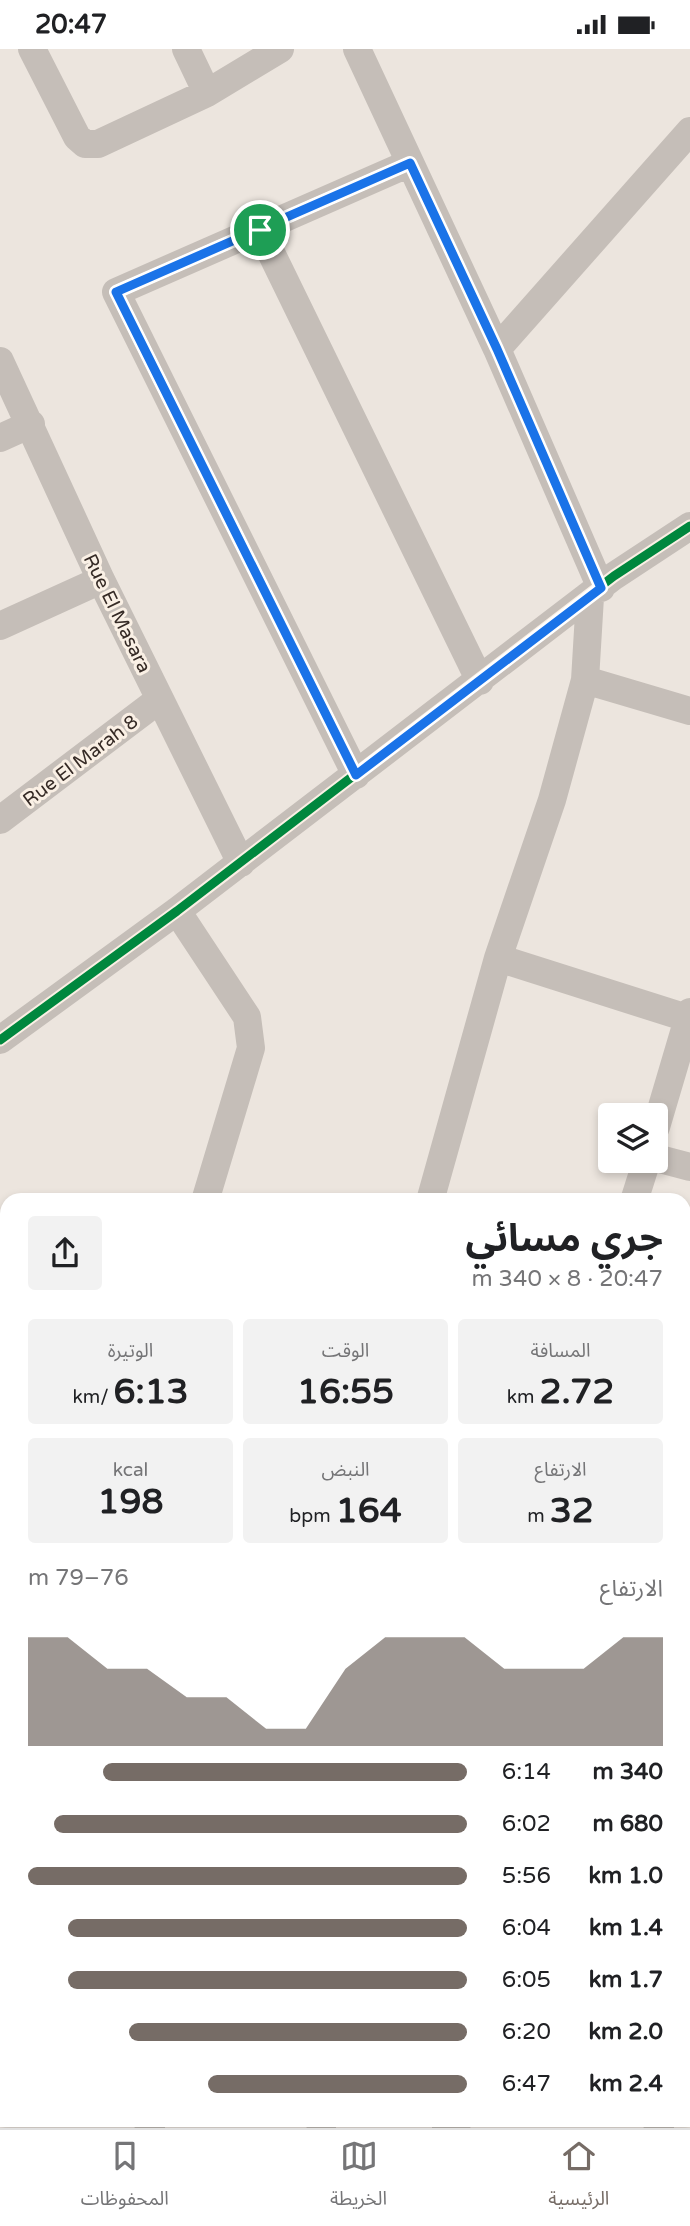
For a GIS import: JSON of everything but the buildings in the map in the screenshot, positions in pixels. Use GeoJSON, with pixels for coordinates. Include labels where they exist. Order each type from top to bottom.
{"type":"FeatureCollection","features":[{"type":"Feature","properties":{"kind":"street"},"geometry":{"type":"LineString","coordinates":[[32,49],[77,137],[85,144],[98,144],[207,93],[280,49]]}},
{"type":"Feature","properties":{"kind":"street"},"geometry":{"type":"LineString","coordinates":[[186,49],[207,93]]}},
{"type":"Feature","properties":{"kind":"street"},"geometry":{"type":"LineString","coordinates":[[357,49],[497,349],[595,592],[585,680],[552,800],[498,958],[432,1193]]}},
{"type":"Feature","properties":{"kind":"street"},"geometry":{"type":"LineString","coordinates":[[497,349],[690,131]]}},
{"type":"Feature","properties":{"kind":"street"},"geometry":{"type":"LineString","coordinates":[[356,775],[116,292],[410,163]]}},
{"type":"Feature","properties":{"kind":"street"},"geometry":{"type":"LineString","coordinates":[[260,230],[480,681]]}},
{"type":"Feature","properties":{"kind":"street","name":"Rue El Masara"},"geometry":{"type":"LineString","coordinates":[[0,361],[32,424],[101,580],[241,863]]}},
{"type":"Feature","properties":{"kind":"street"},"geometry":{"type":"LineString","coordinates":[[0,438],[32,424]]}},
{"type":"Feature","properties":{"kind":"street"},"geometry":{"type":"LineString","coordinates":[[0,1039],[241,863],[595,592],[678,545],[690,526]]}},
{"type":"Feature","properties":{"kind":"street"},"geometry":{"type":"LineString","coordinates":[[0,626],[101,580]]}},
{"type":"Feature","properties":{"kind":"street"},"geometry":{"type":"LineString","coordinates":[[585,680],[690,711]]}},
{"type":"Feature","properties":{"kind":"street","name":"Rue El Marah 8"},"geometry":{"type":"LineString","coordinates":[[0,820],[160,699]]}},
{"type":"Feature","properties":{"kind":"street"},"geometry":{"type":"LineString","coordinates":[[177,911],[247,1017],[250,1035],[249,1061],[208,1193]]}},
{"type":"Feature","properties":{"kind":"street"},"geometry":{"type":"LineString","coordinates":[[498,958],[689,1017],[663,1103]]}},
{"type":"Feature","properties":{"kind":"street"},"geometry":{"type":"LineString","coordinates":[[668,1161],[690,1167]]}},
{"type":"Feature","properties":{"kind":"street"},"geometry":{"type":"LineString","coordinates":[[637,1193],[643,1173]]}},
{"type":"Feature","properties":{"kind":"cycle path"},"geometry":{"type":"LineString","coordinates":[[356,775],[116,292],[410,163]]}},
{"type":"Feature","properties":{"kind":"cycle path"},"geometry":{"type":"LineString","coordinates":[[0,1040],[177,911],[614,576],[690,526]]}},
{"type":"Feature","properties":{"kind":"route"},"geometry":{"type":"LineString","coordinates":[[410,163],[497,349],[601,588],[356,775],[116,292],[260,230],[410,163]]}}]}
